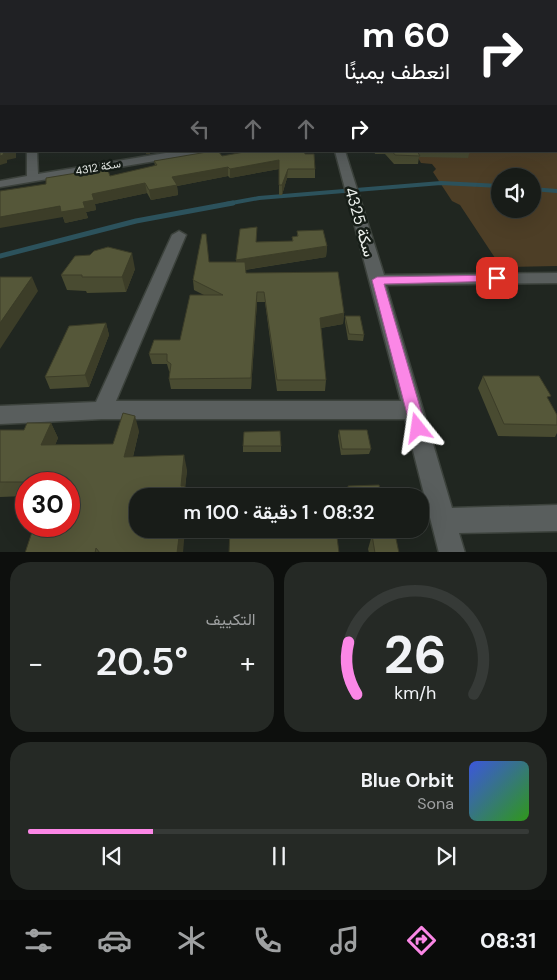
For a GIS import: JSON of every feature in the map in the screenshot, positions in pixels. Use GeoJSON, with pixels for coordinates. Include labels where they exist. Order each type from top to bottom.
{"type":"FeatureCollection","features":[{"type":"Feature","properties":{"kind":"street"},"geometry":{"type":"LineString","coordinates":[[32,152],[33,178]]}},
{"type":"Feature","properties":{"kind":"street","name":"سكة 4312"},"geometry":{"type":"LineString","coordinates":[[0,184],[180,152]]}},
{"type":"Feature","properties":{"kind":"street","name":"سكة 4325"},"geometry":{"type":"LineString","coordinates":[[340,152],[452,552]]}},
{"type":"Feature","properties":{"kind":"street"},"geometry":{"type":"LineString","coordinates":[[102,410],[178,234]]}},
{"type":"Feature","properties":{"kind":"street"},"geometry":{"type":"LineString","coordinates":[[377,280],[557,278]]}},
{"type":"Feature","properties":{"kind":"street"},"geometry":{"type":"LineString","coordinates":[[0,414],[102,410],[413,410]]}},
{"type":"Feature","properties":{"kind":"street"},"geometry":{"type":"LineString","coordinates":[[443,521],[557,518]]}},
{"type":"Feature","properties":{"kind":"shaded area"},"geometry":{"type":"Polygon","coordinates":[[[415,152],[557,152],[557,266],[501,267],[460,205],[452,201],[433,172],[436,169],[432,164],[421,163],[415,152]]]}},
{"type":"Feature","properties":{"kind":"building"},"geometry":{"type":"Polygon","coordinates":[[[207,152],[219,152],[222,156],[244,152],[304,152],[305,154],[314,154],[315,169],[288,169],[282,185],[279,185],[279,160],[230,169],[228,167],[172,177],[177,185],[149,190],[145,183],[92,194],[94,200],[83,202],[85,208],[61,212],[60,206],[0,217],[0,191],[46,184],[46,178],[107,168],[110,176],[157,165],[154,161],[207,152]]]}},
{"type":"Feature","properties":{"kind":"building"},"geometry":{"type":"Polygon","coordinates":[[[393,152],[418,152],[420,156],[395,155],[393,152]]]}},
{"type":"Feature","properties":{"kind":"building"},"geometry":{"type":"Polygon","coordinates":[[[257,227],[256,242],[293,241],[292,237],[298,236],[297,231],[323,230],[327,246],[236,260],[240,229],[257,227]]]}},
{"type":"Feature","properties":{"kind":"building"},"geometry":{"type":"Polygon","coordinates":[[[202,234],[206,234],[209,262],[245,262],[246,273],[338,272],[344,313],[320,318],[326,380],[277,380],[264,292],[257,292],[251,378],[169,379],[171,364],[167,361],[167,354],[149,354],[154,340],[180,340],[190,295],[223,295],[193,280],[202,234]]]}},
{"type":"Feature","properties":{"kind":"building"},"geometry":{"type":"Polygon","coordinates":[[[108,247],[132,253],[122,277],[61,275],[75,256],[90,255],[94,251],[108,247]]]}},
{"type":"Feature","properties":{"kind":"building"},"geometry":{"type":"Polygon","coordinates":[[[0,277],[32,277],[0,323],[0,277]]]}},
{"type":"Feature","properties":{"kind":"building"},"geometry":{"type":"Polygon","coordinates":[[[345,316],[360,316],[364,335],[349,334],[345,316]]]}},
{"type":"Feature","properties":{"kind":"building"},"geometry":{"type":"Polygon","coordinates":[[[106,323],[85,375],[45,377],[69,326],[106,323]]]}},
{"type":"Feature","properties":{"kind":"building"},"geometry":{"type":"Polygon","coordinates":[[[483,376],[539,376],[551,396],[547,397],[557,415],[557,425],[504,424],[483,376]]]}},
{"type":"Feature","properties":{"kind":"building"},"geometry":{"type":"Polygon","coordinates":[[[123,413],[135,416],[124,457],[184,455],[181,486],[185,486],[185,488],[129,488],[129,538],[179,538],[177,552],[99,552],[96,548],[95,552],[25,552],[30,537],[80,537],[80,472],[15,472],[15,482],[0,482],[0,430],[24,430],[27,423],[51,423],[41,445],[113,444],[123,413]]]}},
{"type":"Feature","properties":{"kind":"building"},"geometry":{"type":"Polygon","coordinates":[[[339,430],[367,430],[371,449],[342,449],[339,430]]]}},
{"type":"Feature","properties":{"kind":"building"},"geometry":{"type":"Polygon","coordinates":[[[280,431],[281,446],[243,446],[244,432],[280,431]]]}},
{"type":"Feature","properties":{"kind":"building"},"geometry":{"type":"Polygon","coordinates":[[[379,485],[380,488],[348,488],[348,486],[379,485]]]}},
{"type":"Feature","properties":{"kind":"building"},"geometry":{"type":"Polygon","coordinates":[[[230,538],[337,538],[339,552],[229,552],[230,538]]]}},
{"type":"Feature","properties":{"kind":"building"},"geometry":{"type":"Polygon","coordinates":[[[372,538],[396,538],[399,552],[375,552],[372,538]]]}},
{"type":"Feature","properties":{"kind":"waterway"},"geometry":{"type":"LineString","coordinates":[[226,204],[259,198],[441,183],[491,186]]}},
{"type":"Feature","properties":{"kind":"waterway"},"geometry":{"type":"LineString","coordinates":[[541,190],[557,191]]}},
{"type":"Feature","properties":{"kind":"waterway"},"geometry":{"type":"LineString","coordinates":[[0,256],[136,221],[233,203]]}},
{"type":"Feature","properties":{"kind":"route"},"geometry":{"type":"LineString","coordinates":[[418,428],[377,280],[497,278]]}}]}
